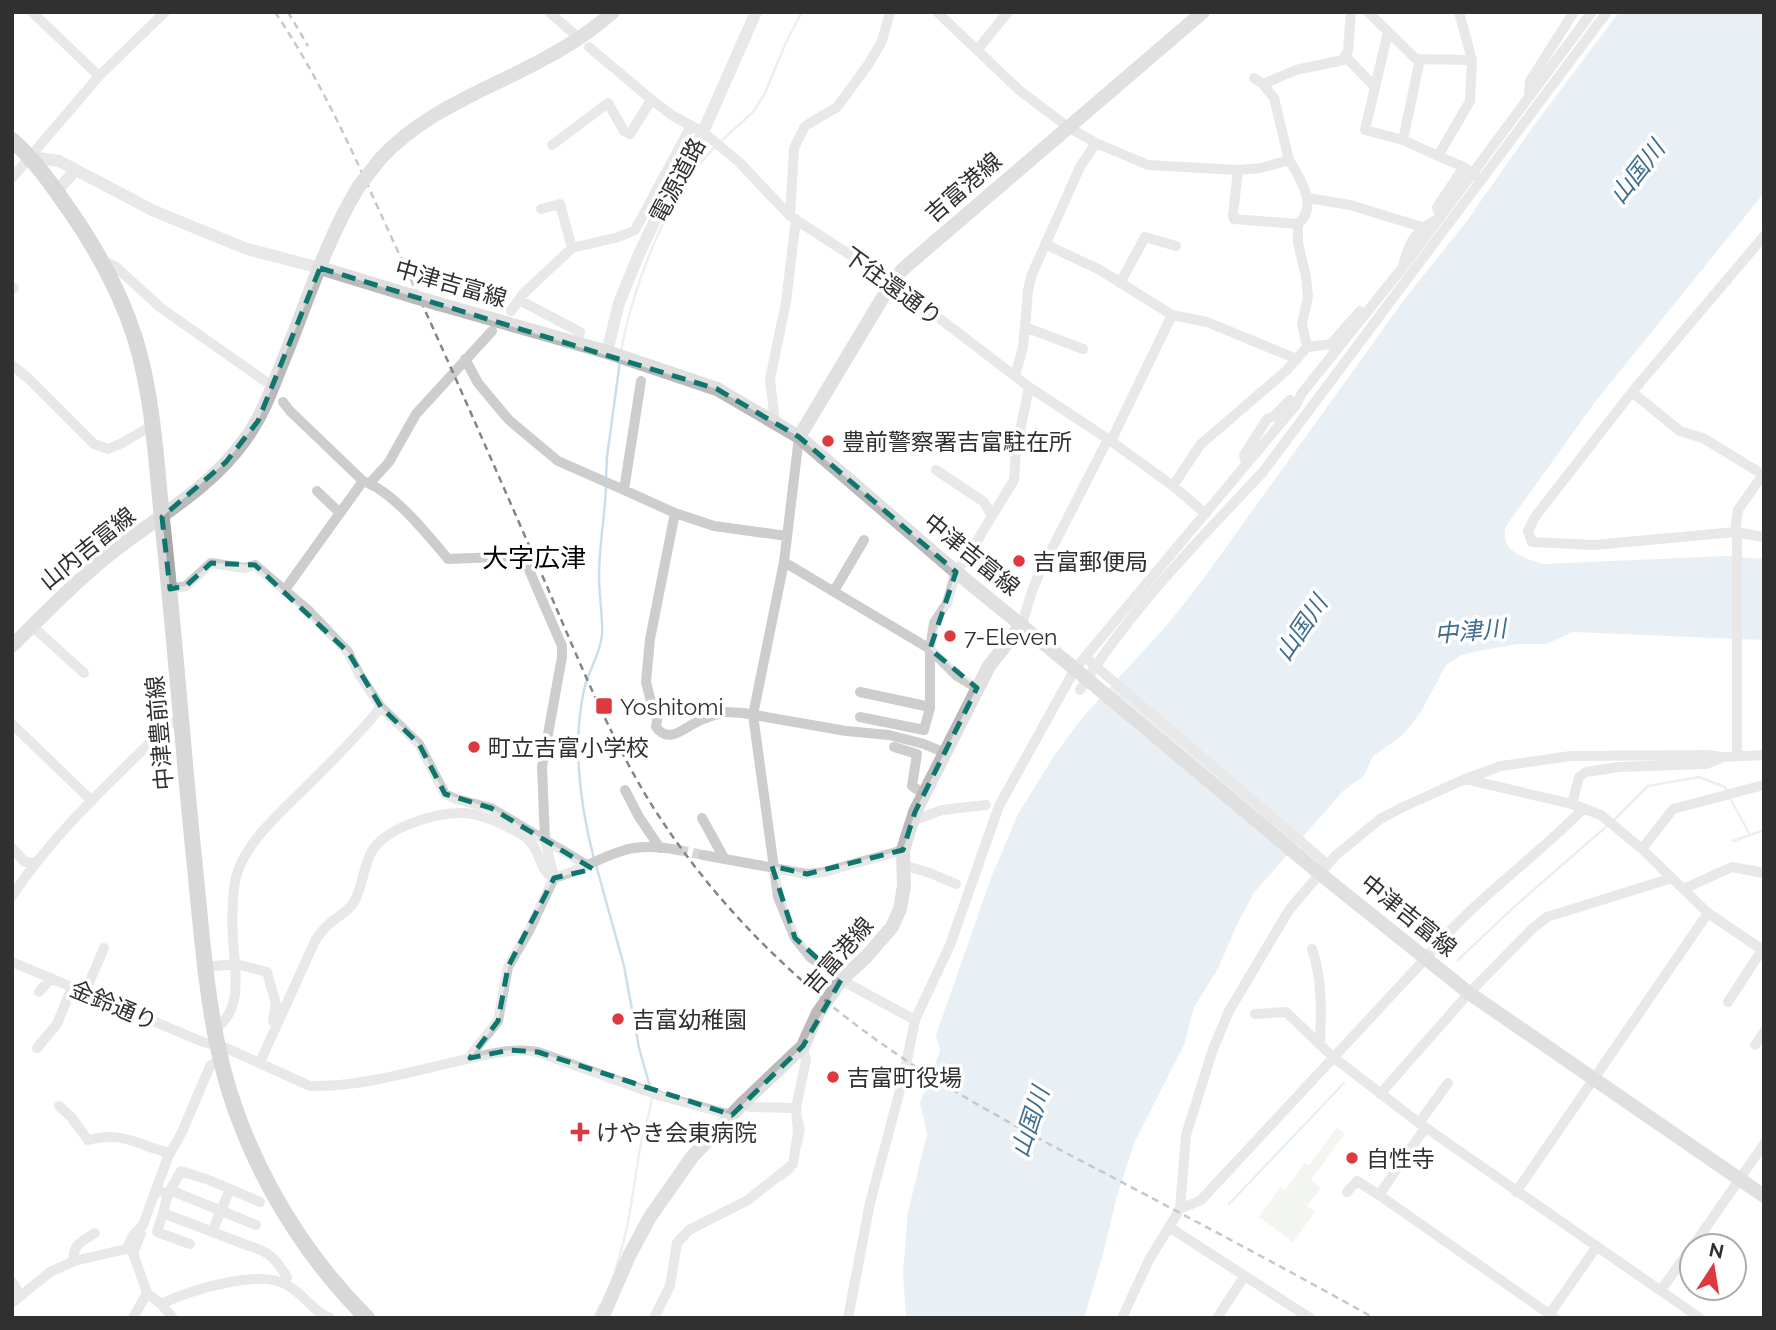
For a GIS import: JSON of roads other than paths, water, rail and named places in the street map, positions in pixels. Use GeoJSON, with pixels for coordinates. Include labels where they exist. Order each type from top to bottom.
{"type":"FeatureCollection","features":[{"type":"Feature","properties":{"kind":"main road"},"geometry":{"type":"LineString","coordinates":[[162,517],[200,489],[226,462],[258,421],[298,328],[338,221],[359,186],[381,158],[421,122],[563,48],[613,12]]}},
{"type":"Feature","properties":{"kind":"main road","name":"吉富港線"},"geometry":{"type":"LineString","coordinates":[[799,437],[892,282],[903,269],[1203,12]]}},
{"type":"Feature","properties":{"kind":"main road","name":"中津豊前線"},"geometry":{"type":"LineString","coordinates":[[12,140],[31,157],[102,261],[121,300],[135,339],[146,384],[153,425],[170,589],[180,721],[205,967],[218,1045],[250,1146],[267,1182],[308,1249],[365,1317]]}},
{"type":"Feature","properties":{"kind":"main road","name":"中津吉富線"},"geometry":{"type":"LineString","coordinates":[[320,268],[607,352],[717,389],[799,437],[956,572],[1323,869],[1469,993],[1764,1196]]}},
{"type":"Feature","properties":{"kind":"main road","name":"山内吉富線"},"geometry":{"type":"LineString","coordinates":[[12,646],[104,558],[162,517]]}},
{"type":"Feature","properties":{"kind":"main road","name":"吉富港線"},"geometry":{"type":"LineString","coordinates":[[607,1315],[629,1256],[650,1217],[692,1157],[803,1046],[818,1013],[841,980],[892,927],[900,909],[903,858],[912,821],[989,666],[1023,624]]}},
{"type":"Feature","properties":{"kind":"street"},"geometry":{"type":"LineString","coordinates":[[32,12],[99,76]]}},
{"type":"Feature","properties":{"kind":"street"},"geometry":{"type":"LineString","coordinates":[[12,178],[99,76],[165,12]]}},
{"type":"Feature","properties":{"kind":"street"},"geometry":{"type":"LineString","coordinates":[[549,12],[573,33]]}},
{"type":"Feature","properties":{"kind":"street","name":"電源道路"},"geometry":{"type":"LineString","coordinates":[[607,352],[619,303],[639,254],[697,129],[756,12]]}},
{"type":"Feature","properties":{"kind":"street"},"geometry":{"type":"LineString","coordinates":[[775,422],[770,379],[786,302],[793,217],[793,149],[805,126],[838,107],[882,41],[891,12]]}},
{"type":"Feature","properties":{"kind":"street"},"geometry":{"type":"LineString","coordinates":[[937,12],[1019,90],[1068,127],[1096,143],[1148,165],[1238,170],[1289,160]]}},
{"type":"Feature","properties":{"kind":"street"},"geometry":{"type":"LineString","coordinates":[[978,50],[1008,12]]}},
{"type":"Feature","properties":{"kind":"street"},"geometry":{"type":"LineString","coordinates":[[1238,170],[1234,219],[1298,224],[1304,219],[1308,198],[1289,160],[1274,98],[1259,81],[1343,60],[1348,51],[1351,12]]}},
{"type":"Feature","properties":{"kind":"street"},"geometry":{"type":"LineString","coordinates":[[1368,12],[1411,56],[1420,59],[1472,60]]}},
{"type":"Feature","properties":{"kind":"street"},"geometry":{"type":"LineString","coordinates":[[1438,156],[1470,100],[1472,60],[1459,12]]}},
{"type":"Feature","properties":{"kind":"street"},"geometry":{"type":"LineString","coordinates":[[1501,154],[1527,111],[1530,81],[1574,12]]}},
{"type":"Feature","properties":{"kind":"street"},"geometry":{"type":"LineString","coordinates":[[848,1318],[870,1203],[904,1075],[915,1020],[950,945],[999,806],[1075,669],[1205,521],[1279,450],[1444,221],[1473,173],[1592,12]]}},
{"type":"Feature","properties":{"kind":"street"},"geometry":{"type":"LineString","coordinates":[[1473,173],[1501,154],[1607,12]]}},
{"type":"Feature","properties":{"kind":"street"},"geometry":{"type":"LineString","coordinates":[[1388,32],[1364,130],[1403,141],[1473,173]]}},
{"type":"Feature","properties":{"kind":"street","name":"下往還通り"},"geometry":{"type":"LineString","coordinates":[[589,47],[651,100],[697,129],[739,162],[793,217],[892,282],[1029,387],[1172,486],[1205,521]]}},
{"type":"Feature","properties":{"kind":"street"},"geometry":{"type":"LineString","coordinates":[[1345,56],[1375,87]]}},
{"type":"Feature","properties":{"kind":"street"},"geometry":{"type":"LineString","coordinates":[[1403,141],[1420,59]]}},
{"type":"Feature","properties":{"kind":"street"},"geometry":{"type":"LineString","coordinates":[[552,145],[608,103],[624,131],[630,134],[651,100]]}},
{"type":"Feature","properties":{"kind":"street"},"geometry":{"type":"LineString","coordinates":[[511,311],[557,260],[572,248],[619,237],[635,229],[697,129]]}},
{"type":"Feature","properties":{"kind":"street"},"geometry":{"type":"LineString","coordinates":[[1015,376],[1023,347],[1032,274],[1048,245],[1080,167],[1096,143]]}},
{"type":"Feature","properties":{"kind":"street"},"geometry":{"type":"LineString","coordinates":[[31,157],[59,161],[186,225],[247,249],[320,268]]}},
{"type":"Feature","properties":{"kind":"street"},"geometry":{"type":"LineString","coordinates":[[60,197],[61,187],[76,170]]}},
{"type":"Feature","properties":{"kind":"street"},"geometry":{"type":"LineString","coordinates":[[1308,198],[1350,205],[1422,227],[1444,221]]}},
{"type":"Feature","properties":{"kind":"street"},"geometry":{"type":"LineString","coordinates":[[541,209],[560,204],[572,248]]}},
{"type":"Feature","properties":{"kind":"street"},"geometry":{"type":"LineString","coordinates":[[1080,691],[1100,659],[1246,464],[1296,405],[1334,347],[1444,221]]}},
{"type":"Feature","properties":{"kind":"street"},"geometry":{"type":"LineString","coordinates":[[1298,224],[1298,243],[1308,297],[1302,323],[1307,347]]}},
{"type":"Feature","properties":{"kind":"street"},"geometry":{"type":"LineString","coordinates":[[1403,267],[1408,247],[1422,227]]}},
{"type":"Feature","properties":{"kind":"street"},"geometry":{"type":"LineString","coordinates":[[1764,236],[1632,392],[1535,517],[1528,530],[1532,542],[1594,545],[1736,532],[1764,537]]}},
{"type":"Feature","properties":{"kind":"street"},"geometry":{"type":"LineString","coordinates":[[1120,283],[1145,237],[1176,246]]}},
{"type":"Feature","properties":{"kind":"street"},"geometry":{"type":"LineString","coordinates":[[1048,245],[1100,270],[1172,315],[1208,322],[1297,359]]}},
{"type":"Feature","properties":{"kind":"street"},"geometry":{"type":"LineString","coordinates":[[102,261],[115,266],[160,309],[265,381]]}},
{"type":"Feature","properties":{"kind":"street"},"geometry":{"type":"LineString","coordinates":[[519,300],[580,332],[578,344]]}},
{"type":"Feature","properties":{"kind":"street"},"geometry":{"type":"LineString","coordinates":[[1023,624],[1040,572],[1172,315]]}},
{"type":"Feature","properties":{"kind":"street"},"geometry":{"type":"LineString","coordinates":[[1025,327],[1083,349]]}},
{"type":"Feature","properties":{"kind":"street"},"geometry":{"type":"LineString","coordinates":[[284,592],[340,513],[366,482],[389,462],[416,414],[492,331]]}},
{"type":"Feature","properties":{"kind":"street"},"geometry":{"type":"LineString","coordinates":[[1307,347],[1334,347]]}},
{"type":"Feature","properties":{"kind":"street"},"geometry":{"type":"LineString","coordinates":[[1172,486],[1200,444],[1287,370],[1307,347]]}},
{"type":"Feature","properties":{"kind":"street"},"geometry":{"type":"LineString","coordinates":[[465,359],[478,383],[509,420],[558,461],[675,513],[714,526],[788,537]]}},
{"type":"Feature","properties":{"kind":"street"},"geometry":{"type":"LineString","coordinates":[[12,365],[94,444],[108,449],[153,425]]}},
{"type":"Feature","properties":{"kind":"street"},"geometry":{"type":"LineString","coordinates":[[624,490],[641,381]]}},
{"type":"Feature","properties":{"kind":"street"},"geometry":{"type":"LineString","coordinates":[[860,717],[924,730],[930,707],[930,649],[934,623],[947,603],[956,572],[1014,480],[1016,451],[1029,387]]}},
{"type":"Feature","properties":{"kind":"street"},"geometry":{"type":"LineString","coordinates":[[1632,392],[1680,431],[1703,438],[1763,474],[1738,510],[1737,755]]}},
{"type":"Feature","properties":{"kind":"street"},"geometry":{"type":"LineString","coordinates":[[1302,393],[1312,407]]}},
{"type":"Feature","properties":{"kind":"street"},"geometry":{"type":"LineString","coordinates":[[283,402],[366,482],[400,507],[448,559],[523,556],[562,646],[542,767],[545,839],[554,878],[529,931],[508,967],[498,1021],[470,1058]]}},
{"type":"Feature","properties":{"kind":"street"},"geometry":{"type":"LineString","coordinates":[[799,437],[784,562],[753,715],[778,897],[795,938],[810,957],[841,980],[915,1020]]}},
{"type":"Feature","properties":{"kind":"street"},"geometry":{"type":"LineString","coordinates":[[936,470],[984,502],[992,516]]}},
{"type":"Feature","properties":{"kind":"street"},"geometry":{"type":"LineString","coordinates":[[317,491],[340,513]]}},
{"type":"Feature","properties":{"kind":"street"},"geometry":{"type":"LineString","coordinates":[[675,513],[650,639],[646,682],[651,702],[658,713],[656,727],[668,736],[698,721],[725,712]]}},
{"type":"Feature","properties":{"kind":"street"},"geometry":{"type":"LineString","coordinates":[[834,592],[864,540]]}},
{"type":"Feature","properties":{"kind":"street"},"geometry":{"type":"LineString","coordinates":[[784,562],[930,649],[957,676],[978,688]]}},
{"type":"Feature","properties":{"kind":"street"},"geometry":{"type":"LineString","coordinates":[[170,589],[186,586],[211,563],[244,568],[255,565],[308,610],[348,652],[381,707],[419,744],[445,794],[491,808],[587,865]]}},
{"type":"Feature","properties":{"kind":"street"},"geometry":{"type":"LineString","coordinates":[[32,626],[84,673]]}},
{"type":"Feature","properties":{"kind":"street"},"geometry":{"type":"LineString","coordinates":[[1085,657],[1323,869]]}},
{"type":"Feature","properties":{"kind":"street"},"geometry":{"type":"LineString","coordinates":[[860,692],[930,707]]}},
{"type":"Feature","properties":{"kind":"street"},"geometry":{"type":"LineString","coordinates":[[173,1318],[147,1293],[133,1253],[170,1153],[182,1132],[210,1066],[223,1024],[234,1001],[237,988],[233,939],[235,879],[241,863],[266,827],[362,732],[381,707]]}},
{"type":"Feature","properties":{"kind":"street"},"geometry":{"type":"LineString","coordinates":[[658,713],[666,709],[753,715],[846,731],[889,735],[925,744],[945,753]]}},
{"type":"Feature","properties":{"kind":"street"},"geometry":{"type":"LineString","coordinates":[[12,896],[35,863],[92,801],[170,723],[180,721]]}},
{"type":"Feature","properties":{"kind":"street"},"geometry":{"type":"LineString","coordinates":[[12,724],[92,801]]}},
{"type":"Feature","properties":{"kind":"street"},"geometry":{"type":"LineString","coordinates":[[894,747],[917,754],[912,786],[924,794]]}},
{"type":"Feature","properties":{"kind":"street"},"geometry":{"type":"LineString","coordinates":[[1122,1318],[1149,1260],[1181,1209],[1186,1135],[1213,1049],[1229,1011],[1289,910],[1323,869],[1380,819],[1465,779],[1501,766],[1571,756],[1764,755]]}},
{"type":"Feature","properties":{"kind":"street"},"geometry":{"type":"LineString","coordinates":[[1572,804],[1580,777],[1586,772],[1619,767],[1706,764],[1723,757]]}},
{"type":"Feature","properties":{"kind":"street"},"geometry":{"type":"LineString","coordinates":[[1465,779],[1572,804],[1601,814],[1642,849],[1708,913],[1763,951],[1728,1002]]}},
{"type":"Feature","properties":{"kind":"street"},"geometry":{"type":"LineString","coordinates":[[1642,849],[1672,809],[1764,785]]}},
{"type":"Feature","properties":{"kind":"street"},"geometry":{"type":"LineString","coordinates":[[625,790],[660,848]]}},
{"type":"Feature","properties":{"kind":"street"},"geometry":{"type":"LineString","coordinates":[[912,821],[942,810],[986,805]]}},
{"type":"Feature","properties":{"kind":"street"},"geometry":{"type":"LineString","coordinates":[[1181,1209],[1201,1200],[1426,958],[1445,934],[1584,808]]}},
{"type":"Feature","properties":{"kind":"street"},"geometry":{"type":"LineString","coordinates":[[260,1062],[316,939],[327,925],[353,905],[372,852],[382,839],[393,832],[434,816],[464,813],[483,817],[533,843],[543,868],[548,876],[554,878],[621,851],[660,848],[678,850]]}},
{"type":"Feature","properties":{"kind":"street"},"geometry":{"type":"LineString","coordinates":[[702,818],[724,858]]}},
{"type":"Feature","properties":{"kind":"street"},"geometry":{"type":"LineString","coordinates":[[12,848],[25,862],[35,863]]}},
{"type":"Feature","properties":{"kind":"street"},"geometry":{"type":"LineString","coordinates":[[703,855],[807,874],[903,858],[956,884]]}},
{"type":"Feature","properties":{"kind":"street"},"geometry":{"type":"LineString","coordinates":[[1683,889],[1732,867],[1764,873]]}},
{"type":"Feature","properties":{"kind":"street"},"geometry":{"type":"LineString","coordinates":[[1380,1094],[1469,993],[1533,928],[1547,918],[1672,878]]}},
{"type":"Feature","properties":{"kind":"street"},"geometry":{"type":"LineString","coordinates":[[1516,1192],[1708,913]]}},
{"type":"Feature","properties":{"kind":"street"},"geometry":{"type":"LineString","coordinates":[[85,992],[104,948]]}},
{"type":"Feature","properties":{"kind":"street"},"geometry":{"type":"LineString","coordinates":[[1312,950],[1321,996],[1320,1045]]}},
{"type":"Feature","properties":{"kind":"street","name":"金鈴通り"},"geometry":{"type":"LineString","coordinates":[[12,962],[203,1042],[218,1045],[260,1062],[310,1086],[391,1077],[510,1050],[538,1052],[661,1096],[737,1110],[749,1107],[796,1108]]}},
{"type":"Feature","properties":{"kind":"street"},"geometry":{"type":"LineString","coordinates":[[205,967],[236,964],[267,972],[276,1003],[273,1021],[278,1023]]}},
{"type":"Feature","properties":{"kind":"street"},"geometry":{"type":"LineString","coordinates":[[39,992],[51,978]]}},
{"type":"Feature","properties":{"kind":"street"},"geometry":{"type":"LineString","coordinates":[[37,1048],[57,1024],[72,987]]}},
{"type":"Feature","properties":{"kind":"street"},"geometry":{"type":"LineString","coordinates":[[1255,1014],[1286,1012],[1333,1058],[1422,1126],[1700,1318]]}},
{"type":"Feature","properties":{"kind":"street"},"geometry":{"type":"LineString","coordinates":[[1755,1045],[1764,1031]]}},
{"type":"Feature","properties":{"kind":"street"},"geometry":{"type":"LineString","coordinates":[[654,1318],[670,1286],[677,1243],[689,1230],[748,1200],[793,1164],[798,1132],[796,1108],[806,1060],[803,1046]]}},
{"type":"Feature","properties":{"kind":"street"},"geometry":{"type":"LineString","coordinates":[[1379,1195],[1448,1083]]}},
{"type":"Feature","properties":{"kind":"street"},"geometry":{"type":"LineString","coordinates":[[59,1106],[88,1140],[103,1136],[128,1138],[170,1153]]}},
{"type":"Feature","properties":{"kind":"street"},"geometry":{"type":"LineString","coordinates":[[1704,1232],[1764,1144]]}},
{"type":"Feature","properties":{"kind":"street"},"geometry":{"type":"LineString","coordinates":[[190,1244],[157,1232],[169,1192],[181,1171],[260,1202]]}},
{"type":"Feature","properties":{"kind":"street"},"geometry":{"type":"LineString","coordinates":[[1347,1192],[1357,1181],[1550,1316],[1597,1245]]}},
{"type":"Feature","properties":{"kind":"street"},"geometry":{"type":"LineString","coordinates":[[212,1232],[230,1189]]}},
{"type":"Feature","properties":{"kind":"street"},"geometry":{"type":"LineString","coordinates":[[156,1190],[169,1192],[256,1224]]}},
{"type":"Feature","properties":{"kind":"street"},"geometry":{"type":"LineString","coordinates":[[163,1213],[249,1247],[264,1250],[274,1256],[287,1277],[285,1283]]}},
{"type":"Feature","properties":{"kind":"street"},"geometry":{"type":"LineString","coordinates":[[12,1282],[17,1299],[50,1272],[74,1261],[126,1249],[134,1234],[143,1225]]}},
{"type":"Feature","properties":{"kind":"street"},"geometry":{"type":"LineString","coordinates":[[1169,1227],[1310,1318]]}},
{"type":"Feature","properties":{"kind":"street"},"geometry":{"type":"LineString","coordinates":[[74,1261],[73,1253],[77,1245],[95,1233]]}},
{"type":"Feature","properties":{"kind":"street"},"geometry":{"type":"LineString","coordinates":[[1661,1290],[1678,1267]]}},
{"type":"Feature","properties":{"kind":"street"},"geometry":{"type":"LineString","coordinates":[[1217,1318],[1244,1277]]}},
{"type":"Feature","properties":{"kind":"street"},"geometry":{"type":"LineString","coordinates":[[160,1304],[211,1285],[266,1280],[285,1283],[314,1310],[330,1318]]}},
{"type":"Feature","properties":{"kind":"street"},"geometry":{"type":"LineString","coordinates":[[134,1318],[147,1293]]}},
{"type":"Feature","properties":{"kind":"water"},"geometry":{"type":"Polygon","coordinates":[[[1619,12],[1764,12],[1764,193],[1595,402],[1506,526],[1506,542],[1515,552],[1544,564],[1725,556],[1764,559],[1764,640],[1573,632],[1546,644],[1517,644],[1462,655],[1446,665],[1411,725],[1399,738],[1373,756],[1364,776],[1343,791],[1253,894],[1218,969],[1194,1007],[1184,1045],[1135,1141],[1084,1318],[906,1318],[903,1272],[908,1212],[927,1134],[920,1103],[940,1051],[936,1035],[991,878],[1018,814],[1054,756],[1082,718],[1168,624],[1201,582],[1404,300],[1466,222],[1619,12]]]}},
{"type":"Feature","properties":{"kind":"waterway"},"geometry":{"type":"LineString","coordinates":[[720,142],[754,111],[802,12]]}},
{"type":"Feature","properties":{"kind":"waterway"},"geometry":{"type":"LineString","coordinates":[[621,351],[634,298],[655,241],[683,188],[716,146]]}},
{"type":"Feature","properties":{"kind":"waterway"},"geometry":{"type":"LineString","coordinates":[[606,479],[620,361]]}},
{"type":"Feature","properties":{"kind":"waterway"},"geometry":{"type":"LineString","coordinates":[[594,859],[585,818],[578,753],[584,690],[602,635],[599,565],[606,486]]}},
{"type":"Feature","properties":{"kind":"waterway"},"geometry":{"type":"LineString","coordinates":[[1613,821],[1648,786],[1699,777],[1725,787],[1727,792]]}},
{"type":"Feature","properties":{"kind":"waterway"},"geometry":{"type":"LineString","coordinates":[[1730,798],[1750,835]]}},
{"type":"Feature","properties":{"kind":"waterway"},"geometry":{"type":"LineString","coordinates":[[1458,960],[1608,825]]}},
{"type":"Feature","properties":{"kind":"waterway"},"geometry":{"type":"LineString","coordinates":[[1733,841],[1764,830]]}},
{"type":"Feature","properties":{"kind":"waterway"},"geometry":{"type":"LineString","coordinates":[[596,865],[624,966],[639,1048],[651,1090]]}},
{"type":"Feature","properties":{"kind":"waterway"},"geometry":{"type":"LineString","coordinates":[[1229,1204],[1344,1083]]}},
{"type":"Feature","properties":{"kind":"waterway"},"geometry":{"type":"LineString","coordinates":[[615,1270],[628,1223],[652,1096]]}},
{"type":"Feature","properties":{"kind":"waterway"},"geometry":{"type":"LineString","coordinates":[[801,1145],[804,1130],[802,1120]]}},
{"type":"Feature","properties":{"kind":"waterway"},"geometry":{"type":"LineString","coordinates":[[782,1180],[793,1171]]}},
{"type":"Feature","properties":{"kind":"waterway"},"geometry":{"type":"LineString","coordinates":[[594,1318],[600,1305]]}},
{"type":"Feature","properties":{"kind":"tunnel"},"geometry":{"type":"LineString","coordinates":[[678,850],[703,855]]}},
{"type":"Feature","properties":{"kind":"railway"},"geometry":{"type":"LineString","coordinates":[[275,12],[311,71],[358,164],[604,717],[645,794],[675,840],[710,885],[786,966],[862,1030],[902,1058],[1026,1132],[1374,1318]]}},
{"type":"Feature","properties":{"kind":"railway"},"geometry":{"type":"LineString","coordinates":[[288,12],[308,46]]}},
{"type":"Feature","properties":{"kind":"place","name":"豊前警察署吉富駐在所"},"geometry":{"type":"Point","coordinates":[828,441]}},
{"type":"Feature","properties":{"kind":"place","name":"吉富郵便局"},"geometry":{"type":"Point","coordinates":[1019,561]}},
{"type":"Feature","properties":{"kind":"place","name":"7-Eleven"},"geometry":{"type":"Point","coordinates":[950,636]}},
{"type":"Feature","properties":{"kind":"place","name":"Yoshitomi"},"geometry":{"type":"Point","coordinates":[604,706]}},
{"type":"Feature","properties":{"kind":"place","name":"町立吉富小学校"},"geometry":{"type":"Point","coordinates":[474,747]}},
{"type":"Feature","properties":{"kind":"place","name":"吉富幼稚園"},"geometry":{"type":"Point","coordinates":[618,1019]}},
{"type":"Feature","properties":{"kind":"place","name":"吉富町役場"},"geometry":{"type":"Point","coordinates":[833,1077]}},
{"type":"Feature","properties":{"kind":"place","name":"けやき会東病院"},"geometry":{"type":"Point","coordinates":[580,1132]}},
{"type":"Feature","properties":{"kind":"place","name":"自性寺"},"geometry":{"type":"Point","coordinates":[1352,1158]}},
{"type":"Feature","properties":{"kind":"district","name":"大字広津"},"geometry":{"type":"Point","coordinates":[534,558]}},
{"type":"Feature","properties":{"kind":"water label","name":"山国川"},"geometry":{"type":"Point","coordinates":[1637,172]}},
{"type":"Feature","properties":{"kind":"water label","name":"山国川"},"geometry":{"type":"Point","coordinates":[1301,628]}},
{"type":"Feature","properties":{"kind":"water label","name":"中津川"},"geometry":{"type":"Point","coordinates":[1470,631]}},
{"type":"Feature","properties":{"kind":"water label","name":"山国川"},"geometry":{"type":"Point","coordinates":[1030,1122]}}]}
